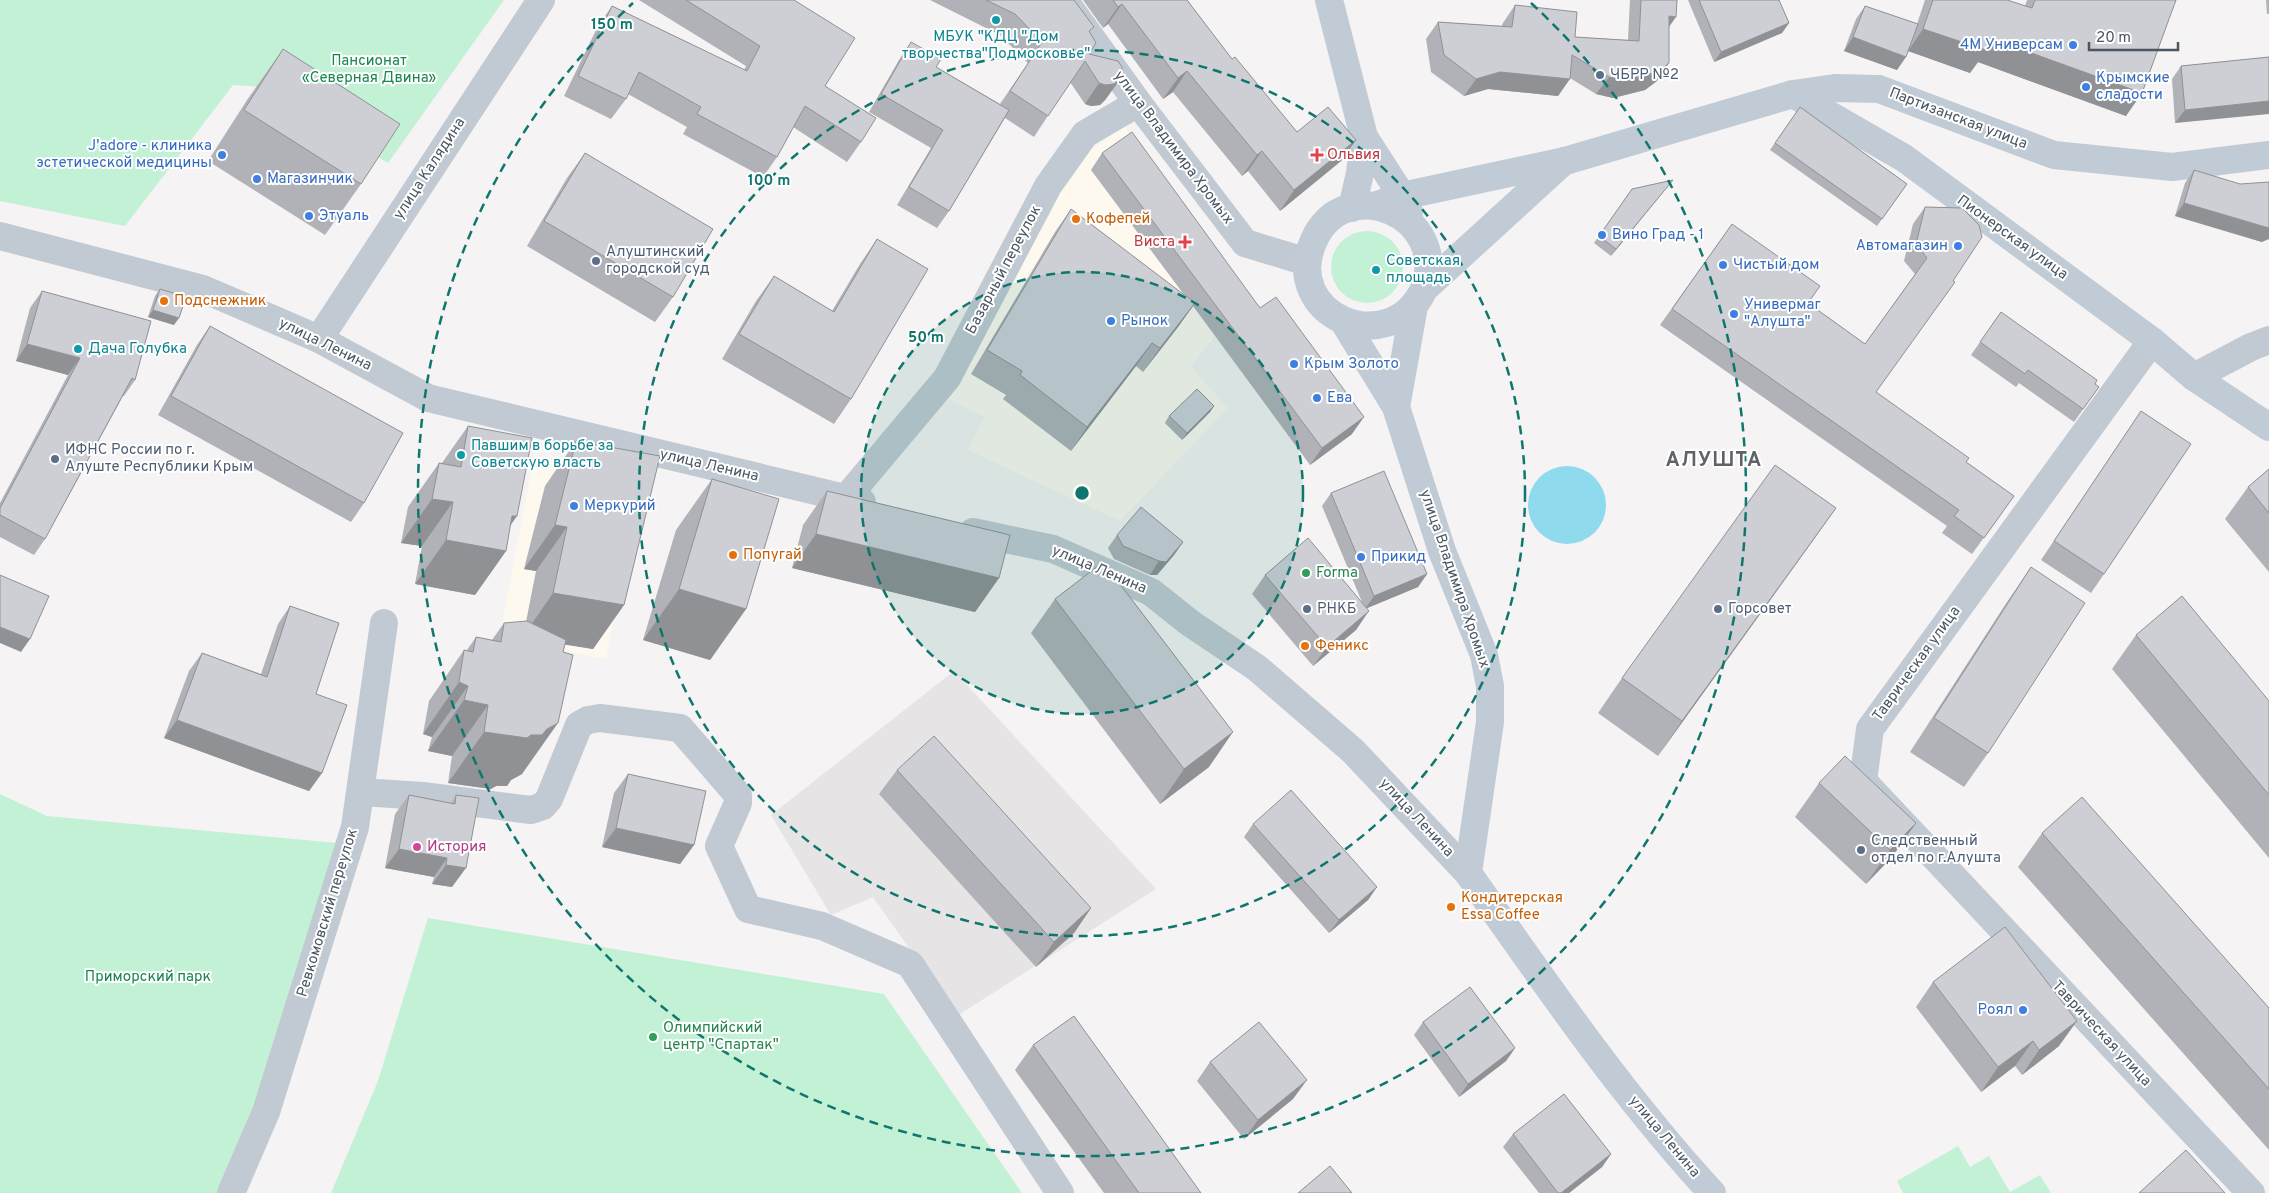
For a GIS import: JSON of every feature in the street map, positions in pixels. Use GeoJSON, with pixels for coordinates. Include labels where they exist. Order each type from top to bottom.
{"type":"FeatureCollection","features":[{"type":"Feature","properties":{"kind":"main road"},"geometry":{"type":"LineString","coordinates":[[1329,0],[1364,137],[1402,196],[1419,233],[1428,261],[1427,280],[1419,298],[1396,407]]}},
{"type":"Feature","properties":{"kind":"main road","name":"Партизанская улица"},"geometry":{"type":"LineString","coordinates":[[1564,160],[1793,94],[1835,88],[1879,89],[2054,155],[2172,167],[2269,155]]}},
{"type":"Feature","properties":{"kind":"main road","name":"Пионерская улица"},"geometry":{"type":"LineString","coordinates":[[1793,94],[1904,158],[2152,341],[2194,377],[2269,427]]}},
{"type":"Feature","properties":{"kind":"main road"},"geometry":{"type":"LineString","coordinates":[[1363,207],[1360,173],[1364,137]]}},
{"type":"Feature","properties":{"kind":"main road"},"geometry":{"type":"LineString","coordinates":[[1564,160],[1393,321],[1369,327],[1344,322],[1323,308],[1310,287],[1307,262],[1310,250],[1321,228],[1330,219],[1402,196],[1564,160]]}},
{"type":"Feature","properties":{"kind":"main road"},"geometry":{"type":"LineString","coordinates":[[1363,207],[1400,215],[1419,233]]}},
{"type":"Feature","properties":{"kind":"main road"},"geometry":{"type":"LineString","coordinates":[[1344,322],[1396,407]]}},
{"type":"Feature","properties":{"kind":"main road","name":"улица Владимира Хромых"},"geometry":{"type":"LineString","coordinates":[[1396,407],[1442,551],[1484,655],[1490,686],[1490,722],[1468,872]]}},
{"type":"Feature","properties":{"kind":"main road","name":"улица Ленина"},"geometry":{"type":"LineString","coordinates":[[1468,872],[1580,1033],[1672,1149],[1712,1193]]}},
{"type":"Feature","properties":{"kind":"street","name":"улица Калядина"},"geometry":{"type":"LineString","coordinates":[[319,339],[541,0]]}},
{"type":"Feature","properties":{"kind":"street","name":"улица Владимира Хромых"},"geometry":{"type":"LineString","coordinates":[[1064,0],[1138,103],[1245,243],[1307,262]]}},
{"type":"Feature","properties":{"kind":"street","name":"Базарный переулок"},"geometry":{"type":"LineString","coordinates":[[847,498],[947,378],[1048,186],[1085,134],[1138,103]]}},
{"type":"Feature","properties":{"kind":"street","name":"улица Ленина"},"geometry":{"type":"LineString","coordinates":[[0,236],[202,289],[319,339],[428,398],[847,498],[884,509]]}},
{"type":"Feature","properties":{"kind":"street"},"geometry":{"type":"LineString","coordinates":[[2194,377],[2251,347],[2269,340]]}},
{"type":"Feature","properties":{"kind":"street","name":"Таврическая улица"},"geometry":{"type":"LineString","coordinates":[[2152,341],[1870,729],[1863,781],[2251,1193]]}},
{"type":"Feature","properties":{"kind":"street","name":"улица Ленина"},"geometry":{"type":"LineString","coordinates":[[949,526],[1053,549],[1151,592],[1190,623],[1257,668],[1353,751],[1468,872]]}},
{"type":"Feature","properties":{"kind":"street","name":"Ревкомовский переулок"},"geometry":{"type":"LineString","coordinates":[[232,1193],[266,1112],[354,827],[361,792],[384,623]]}},
{"type":"Feature","properties":{"kind":"street"},"geometry":{"type":"LineString","coordinates":[[361,792],[423,796],[531,810],[543,806],[549,799],[579,725],[588,720],[600,718],[680,728],[738,795],[738,804],[719,846],[748,909],[822,926],[910,964],[1060,1193]]}},
{"type":"Feature","properties":{"kind":"shaded area","name":"Рынок"},"geometry":{"type":"Polygon","coordinates":[[[1125,126],[1255,304],[1213,338],[1191,367],[1228,408],[1120,521],[968,450],[984,417],[946,398],[1073,162],[1125,126]]]}},
{"type":"Feature","properties":{"kind":"shaded area"},"geometry":{"type":"Polygon","coordinates":[[[534,457],[641,477],[606,659],[499,639],[534,457]]]}},
{"type":"Feature","properties":{"kind":"shaded area"},"geometry":{"type":"Polygon","coordinates":[[[954,671],[1156,889],[957,1016],[873,897],[831,915],[771,815],[954,671]]]}},
{"type":"Feature","properties":{"kind":"green space","name":"Пансионат «Северная Двина»"},"geometry":{"type":"Polygon","coordinates":[[[0,0],[504,0],[388,163],[262,87],[233,85],[125,226],[0,201],[0,0]]]}},
{"type":"Feature","properties":{"kind":"green space"},"geometry":{"type":"Polygon","coordinates":[[[1374,231],[1393,241],[1401,253],[1403,267],[1401,281],[1393,293],[1381,301],[1360,303],[1341,293],[1333,281],[1331,260],[1341,241],[1353,233],[1374,231]]]}},
{"type":"Feature","properties":{"kind":"green space","name":"Приморский парк"},"geometry":{"type":"Polygon","coordinates":[[[0,794],[47,816],[337,843],[229,1193],[0,1193],[0,794]]]}},
{"type":"Feature","properties":{"kind":"green space","name":"Олимпийский центр \"Спартак\""},"geometry":{"type":"Polygon","coordinates":[[[428,918],[884,994],[1022,1193],[331,1193],[378,1081],[428,918]]]}},
{"type":"Feature","properties":{"kind":"green space"},"geometry":{"type":"Polygon","coordinates":[[[1958,1146],[1970,1167],[1989,1156],[2010,1192],[2040,1175],[2051,1193],[1903,1193],[1897,1181],[1958,1146]]]}},
{"type":"Feature","properties":{"kind":"water"},"geometry":{"type":"Polygon","coordinates":[[[1559,466],[1575,466],[1589,472],[1600,483],[1606,497],[1606,513],[1600,527],[1589,538],[1575,544],[1559,544],[1545,538],[1534,527],[1528,513],[1528,497],[1534,483],[1545,472],[1559,466]]]}},
{"type":"Feature","properties":{"kind":"building"},"geometry":{"type":"Polygon","coordinates":[[[686,0],[794,0],[855,38],[825,86],[876,118],[861,142],[805,106],[777,157],[697,114],[701,107],[639,72],[626,99],[578,76],[612,6],[747,71],[760,46],[686,0]]]}},
{"type":"Feature","properties":{"kind":"building"},"geometry":{"type":"Polygon","coordinates":[[[986,0],[1074,0],[1094,27],[1089,31],[1096,43],[1089,54],[1118,61],[1122,67],[1121,78],[1114,84],[1105,85],[1099,83],[1085,61],[1048,116],[1010,91],[1042,42],[1015,14],[986,0]]]}},
{"type":"Feature","properties":{"kind":"building"},"geometry":{"type":"Polygon","coordinates":[[[1113,0],[1187,0],[1232,59],[1235,57],[1297,132],[1328,107],[1356,140],[1294,190],[1262,151],[1257,155],[1187,71],[1178,78],[1122,4],[1118,7],[1113,0]]]}},
{"type":"Feature","properties":{"kind":"building"},"geometry":{"type":"Polygon","coordinates":[[[1641,0],[1677,0],[1676,17],[1669,16],[1669,63],[1658,72],[1625,80],[1609,77],[1572,55],[1570,79],[1500,72],[1476,79],[1444,55],[1438,22],[1512,27],[1515,5],[1577,12],[1575,37],[1639,41],[1641,0]]]}},
{"type":"Feature","properties":{"kind":"building"},"geometry":{"type":"Polygon","coordinates":[[[1699,0],[1779,0],[1789,23],[1721,52],[1699,0]]]}},
{"type":"Feature","properties":{"kind":"building"},"geometry":{"type":"Polygon","coordinates":[[[1933,0],[2007,0],[2032,8],[2035,0],[2176,0],[2142,93],[1990,38],[1986,50],[1923,29],[1933,0]]]}},
{"type":"Feature","properties":{"kind":"building"},"geometry":{"type":"Polygon","coordinates":[[[1865,6],[1918,24],[1906,57],[1853,37],[1865,6]]]}},
{"type":"Feature","properties":{"kind":"building"},"geometry":{"type":"Polygon","coordinates":[[[911,42],[941,59],[936,67],[1009,110],[949,211],[909,187],[943,130],[881,94],[911,42]]]}},
{"type":"Feature","properties":{"kind":"building"},"geometry":{"type":"Polygon","coordinates":[[[283,49],[400,124],[361,184],[244,110],[283,49]]]}},
{"type":"Feature","properties":{"kind":"building"},"geometry":{"type":"Polygon","coordinates":[[[2269,57],[2269,101],[2185,110],[2181,66],[2269,57]]]}},
{"type":"Feature","properties":{"kind":"building"},"geometry":{"type":"Polygon","coordinates":[[[1800,107],[1907,184],[1882,219],[1775,143],[1800,107]]]}},
{"type":"Feature","properties":{"kind":"building"},"geometry":{"type":"Polygon","coordinates":[[[1132,132],[1260,308],[1276,297],[1364,417],[1322,448],[1102,153],[1132,132]]]}},
{"type":"Feature","properties":{"kind":"building"},"geometry":{"type":"Polygon","coordinates":[[[585,153],[713,229],[673,297],[544,221],[585,153]]]}},
{"type":"Feature","properties":{"kind":"building"},"geometry":{"type":"Polygon","coordinates":[[[2194,170],[2240,184],[2269,182],[2269,228],[2184,203],[2194,170]]]}},
{"type":"Feature","properties":{"kind":"building"},"geometry":{"type":"Polygon","coordinates":[[[1673,180],[1616,249],[1599,236],[1632,189],[1673,180]]]}},
{"type":"Feature","properties":{"kind":"building"},"geometry":{"type":"Polygon","coordinates":[[[1925,207],[1962,208],[1979,225],[1982,237],[1953,281],[1955,282],[1876,392],[1969,458],[1966,462],[2014,496],[1984,538],[1954,516],[1959,510],[1672,309],[1732,224],[1820,286],[1808,303],[1865,344],[1927,258],[1916,244],[1925,207]]]}},
{"type":"Feature","properties":{"kind":"building"},"geometry":{"type":"Polygon","coordinates":[[[1071,209],[1195,303],[1160,348],[1152,343],[1087,427],[1020,375],[1022,371],[987,350],[1071,209]]]}},
{"type":"Feature","properties":{"kind":"building"},"geometry":{"type":"Polygon","coordinates":[[[877,239],[928,269],[851,399],[739,334],[774,276],[834,312],[877,239]]]}},
{"type":"Feature","properties":{"kind":"building"},"geometry":{"type":"Polygon","coordinates":[[[160,289],[186,297],[179,318],[153,310],[160,289]]]}},
{"type":"Feature","properties":{"kind":"building"},"geometry":{"type":"Polygon","coordinates":[[[42,291],[151,321],[135,380],[132,378],[45,539],[0,515],[0,508],[80,358],[27,344],[42,291]]]}},
{"type":"Feature","properties":{"kind":"building"},"geometry":{"type":"Polygon","coordinates":[[[2001,312],[2097,380],[2095,384],[2099,387],[2083,409],[2028,370],[2025,374],[1980,342],[2001,312]]]}},
{"type":"Feature","properties":{"kind":"building"},"geometry":{"type":"Polygon","coordinates":[[[210,326],[403,433],[364,503],[171,396],[210,326]]]}},
{"type":"Feature","properties":{"kind":"building"},"geometry":{"type":"Polygon","coordinates":[[[1197,389],[1214,406],[1187,433],[1169,416],[1197,389]]]}},
{"type":"Feature","properties":{"kind":"building"},"geometry":{"type":"Polygon","coordinates":[[[2141,411],[2191,444],[2104,574],[2054,541],[2141,411]]]}},
{"type":"Feature","properties":{"kind":"building"},"geometry":{"type":"Polygon","coordinates":[[[468,426],[532,438],[517,516],[512,516],[506,551],[446,540],[453,502],[432,499],[439,463],[461,467],[468,426]]]}},
{"type":"Feature","properties":{"kind":"building"},"geometry":{"type":"Polygon","coordinates":[[[576,441],[660,456],[624,605],[553,593],[567,527],[555,525],[576,441]]]}},
{"type":"Feature","properties":{"kind":"building","name":"Горсовет"},"geometry":{"type":"Polygon","coordinates":[[[1775,465],[1836,508],[1682,721],[1622,678],[1775,465]]]}},
{"type":"Feature","properties":{"kind":"building"},"geometry":{"type":"Polygon","coordinates":[[[2269,469],[2269,513],[2248,487],[2269,469]]]}},
{"type":"Feature","properties":{"kind":"building"},"geometry":{"type":"Polygon","coordinates":[[[1384,471],[1427,574],[1374,596],[1331,493],[1384,471]]]}},
{"type":"Feature","properties":{"kind":"building"},"geometry":{"type":"Polygon","coordinates":[[[712,479],[779,499],[746,609],[679,589],[712,479]]]}},
{"type":"Feature","properties":{"kind":"building"},"geometry":{"type":"Polygon","coordinates":[[[827,491],[1010,535],[999,578],[816,534],[827,491]]]}},
{"type":"Feature","properties":{"kind":"building"},"geometry":{"type":"Polygon","coordinates":[[[1141,507],[1183,542],[1166,562],[1159,561],[1123,546],[1117,535],[1141,507]]]}},
{"type":"Feature","properties":{"kind":"building"},"geometry":{"type":"Polygon","coordinates":[[[1308,538],[1369,611],[1327,647],[1265,575],[1308,538]]]}},
{"type":"Feature","properties":{"kind":"building"},"geometry":{"type":"Polygon","coordinates":[[[1103,562],[1233,732],[1184,769],[1055,599],[1103,562]]]}},
{"type":"Feature","properties":{"kind":"building"},"geometry":{"type":"Polygon","coordinates":[[[2031,567],[2085,603],[1988,753],[1934,718],[2031,567]]]}},
{"type":"Feature","properties":{"kind":"building"},"geometry":{"type":"Polygon","coordinates":[[[0,575],[49,596],[30,639],[0,627],[0,575]]]}},
{"type":"Feature","properties":{"kind":"building"},"geometry":{"type":"Polygon","coordinates":[[[2182,596],[2269,701],[2269,795],[2136,635],[2182,596]]]}},
{"type":"Feature","properties":{"kind":"building"},"geometry":{"type":"Polygon","coordinates":[[[290,606],[339,623],[316,694],[347,705],[322,773],[177,720],[202,653],[267,677],[290,606]]]}},
{"type":"Feature","properties":{"kind":"building"},"geometry":{"type":"Polygon","coordinates":[[[527,621],[566,640],[563,652],[573,655],[558,723],[547,729],[542,735],[531,735],[527,738],[484,732],[488,705],[464,700],[468,686],[459,682],[464,650],[473,652],[476,637],[501,642],[504,623],[527,621]]]}},
{"type":"Feature","properties":{"kind":"building"},"geometry":{"type":"Polygon","coordinates":[[[934,736],[1091,908],[1054,942],[897,770],[934,736]]]}},
{"type":"Feature","properties":{"kind":"building"},"geometry":{"type":"Polygon","coordinates":[[[1845,756],[1916,823],[1890,850],[1819,783],[1845,756]]]}},
{"type":"Feature","properties":{"kind":"building"},"geometry":{"type":"Polygon","coordinates":[[[628,774],[706,791],[694,845],[616,828],[628,774]]]}},
{"type":"Feature","properties":{"kind":"building"},"geometry":{"type":"Polygon","coordinates":[[[1291,790],[1377,887],[1339,920],[1253,824],[1291,790]]]}},
{"type":"Feature","properties":{"kind":"building"},"geometry":{"type":"Polygon","coordinates":[[[409,795],[455,804],[456,795],[479,798],[466,868],[446,865],[447,858],[399,849],[409,795]]]}},
{"type":"Feature","properties":{"kind":"building"},"geometry":{"type":"Polygon","coordinates":[[[2082,797],[2269,1008],[2269,1089],[2042,833],[2082,797]]]}},
{"type":"Feature","properties":{"kind":"building"},"geometry":{"type":"Polygon","coordinates":[[[2005,927],[2077,1021],[2039,1050],[2033,1041],[1998,1067],[1933,982],[2005,927]]]}},
{"type":"Feature","properties":{"kind":"building"},"geometry":{"type":"Polygon","coordinates":[[[1470,987],[1515,1048],[1468,1084],[1423,1022],[1470,987]]]}},
{"type":"Feature","properties":{"kind":"building"},"geometry":{"type":"Polygon","coordinates":[[[1074,1016],[1201,1193],[1139,1193],[1033,1045],[1074,1016]]]}},
{"type":"Feature","properties":{"kind":"building"},"geometry":{"type":"Polygon","coordinates":[[[1259,1022],[1307,1080],[1258,1120],[1210,1062],[1259,1022]]]}},
{"type":"Feature","properties":{"kind":"building"},"geometry":{"type":"Polygon","coordinates":[[[1564,1094],[1611,1154],[1561,1193],[1558,1193],[1513,1134],[1564,1094]]]}},
{"type":"Feature","properties":{"kind":"building"},"geometry":{"type":"Polygon","coordinates":[[[2186,1150],[2225,1193],[2139,1193],[2186,1150]]]}},
{"type":"Feature","properties":{"kind":"building"},"geometry":{"type":"Polygon","coordinates":[[[1330,1166],[1352,1193],[1298,1193],[1330,1166]]]}},
{"type":"Feature","properties":{"kind":"place","name":"МБУК \"КДЦ \"Дом творчества\"Подмосковье\""},"geometry":{"type":"Point","coordinates":[996,20]}},
{"type":"Feature","properties":{"kind":"place","name":"4М Универсам"},"geometry":{"type":"Point","coordinates":[2073,45]}},
{"type":"Feature","properties":{"kind":"place","name":"ЧБРР №2"},"geometry":{"type":"Point","coordinates":[1600,75]}},
{"type":"Feature","properties":{"kind":"place","name":"Крымские сладости"},"geometry":{"type":"Point","coordinates":[2086,87]}},
{"type":"Feature","properties":{"kind":"place","name":"J'adore - клиника эстетической медицины"},"geometry":{"type":"Point","coordinates":[222,155]}},
{"type":"Feature","properties":{"kind":"place","name":"Ольвия"},"geometry":{"type":"Point","coordinates":[1317,155]}},
{"type":"Feature","properties":{"kind":"place","name":"Магазинчик"},"geometry":{"type":"Point","coordinates":[257,179]}},
{"type":"Feature","properties":{"kind":"place","name":"Этуаль"},"geometry":{"type":"Point","coordinates":[309,216]}},
{"type":"Feature","properties":{"kind":"place","name":"Кофепей"},"geometry":{"type":"Point","coordinates":[1076,219]}},
{"type":"Feature","properties":{"kind":"place","name":"Вино Град - 1"},"geometry":{"type":"Point","coordinates":[1602,235]}},
{"type":"Feature","properties":{"kind":"place","name":"Виста"},"geometry":{"type":"Point","coordinates":[1185,242]}},
{"type":"Feature","properties":{"kind":"place","name":"Автомагазин"},"geometry":{"type":"Point","coordinates":[1958,246]}},
{"type":"Feature","properties":{"kind":"place","name":"Алуштинский городской суд"},"geometry":{"type":"Point","coordinates":[596,261]}},
{"type":"Feature","properties":{"kind":"place","name":"Чистый дом"},"geometry":{"type":"Point","coordinates":[1723,265]}},
{"type":"Feature","properties":{"kind":"place","name":"Советская площадь"},"geometry":{"type":"Point","coordinates":[1376,270]}},
{"type":"Feature","properties":{"kind":"place","name":"Подснежник"},"geometry":{"type":"Point","coordinates":[164,301]}},
{"type":"Feature","properties":{"kind":"place","name":"Универмаг \"Алушта\""},"geometry":{"type":"Point","coordinates":[1734,314]}},
{"type":"Feature","properties":{"kind":"place","name":"Рынок"},"geometry":{"type":"Point","coordinates":[1111,321]}},
{"type":"Feature","properties":{"kind":"place","name":"Дача Голубка"},"geometry":{"type":"Point","coordinates":[78,349]}},
{"type":"Feature","properties":{"kind":"place","name":"Крым Золото"},"geometry":{"type":"Point","coordinates":[1294,364]}},
{"type":"Feature","properties":{"kind":"place","name":"Ева"},"geometry":{"type":"Point","coordinates":[1317,398]}},
{"type":"Feature","properties":{"kind":"place","name":"Павшим в борьбе за Советскую власть"},"geometry":{"type":"Point","coordinates":[461,455]}},
{"type":"Feature","properties":{"kind":"place","name":"ИФНС России по г. Алуште Республики Крым"},"geometry":{"type":"Point","coordinates":[55,459]}},
{"type":"Feature","properties":{"kind":"place","name":"Меркурий"},"geometry":{"type":"Point","coordinates":[574,506]}},
{"type":"Feature","properties":{"kind":"place","name":"Попугай"},"geometry":{"type":"Point","coordinates":[733,555]}},
{"type":"Feature","properties":{"kind":"place","name":"Прикид"},"geometry":{"type":"Point","coordinates":[1361,557]}},
{"type":"Feature","properties":{"kind":"place","name":"Forma"},"geometry":{"type":"Point","coordinates":[1306,573]}},
{"type":"Feature","properties":{"kind":"place","name":"РНКБ"},"geometry":{"type":"Point","coordinates":[1307,609]}},
{"type":"Feature","properties":{"kind":"place","name":"Горсовет"},"geometry":{"type":"Point","coordinates":[1718,609]}},
{"type":"Feature","properties":{"kind":"place","name":"Феникс"},"geometry":{"type":"Point","coordinates":[1305,646]}},
{"type":"Feature","properties":{"kind":"place","name":"История"},"geometry":{"type":"Point","coordinates":[417,847]}},
{"type":"Feature","properties":{"kind":"place","name":"Следственный отдел по г.Алушта"},"geometry":{"type":"Point","coordinates":[1861,850]}},
{"type":"Feature","properties":{"kind":"place","name":"Кондитерская Essa Coffee"},"geometry":{"type":"Point","coordinates":[1451,907]}},
{"type":"Feature","properties":{"kind":"place","name":"Роял"},"geometry":{"type":"Point","coordinates":[2023,1010]}},
{"type":"Feature","properties":{"kind":"place","name":"Олимпийский центр \"Спартак\""},"geometry":{"type":"Point","coordinates":[653,1037]}},
{"type":"Feature","properties":{"kind":"district","name":"АЛУШТА"},"geometry":{"type":"Point","coordinates":[1714,461]}}]}
